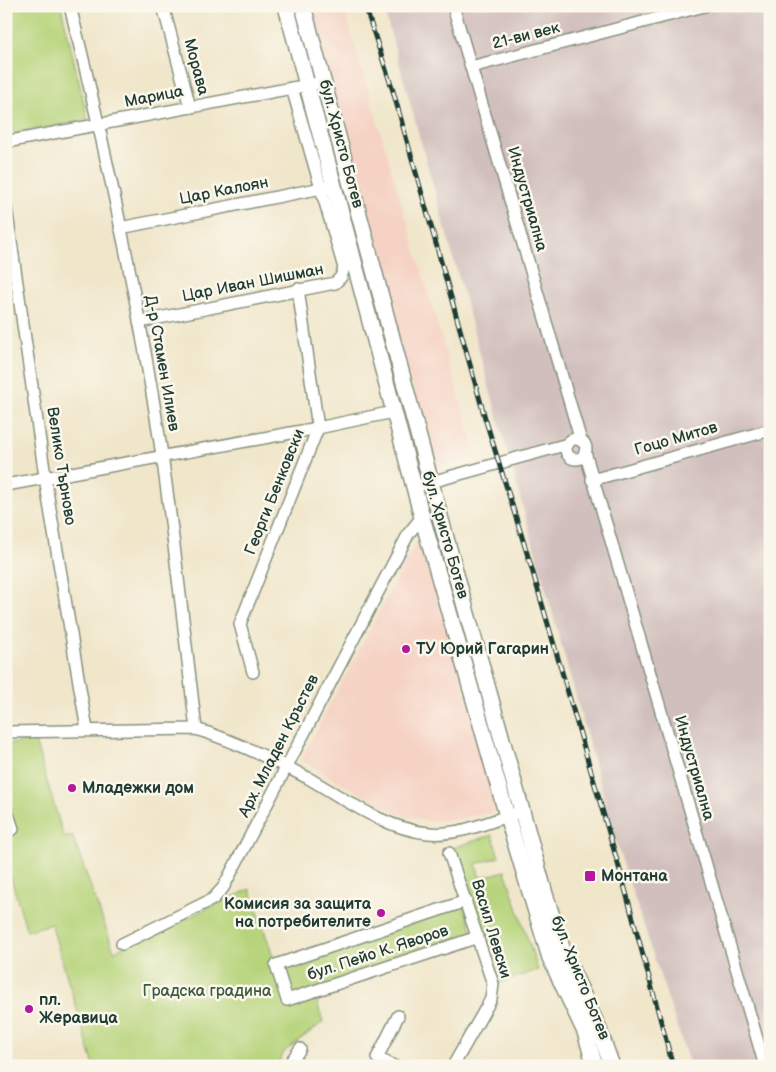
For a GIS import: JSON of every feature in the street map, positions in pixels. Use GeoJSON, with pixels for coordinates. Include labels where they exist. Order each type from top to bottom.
{"type":"FeatureCollection","features":[{"type":"Feature","properties":{"kind":"main road","name":"бул. Христо Ботев"},"geometry":{"type":"LineString","coordinates":[[286,6],[308,85],[327,187],[422,518],[514,814],[564,954],[598,1026],[612,1066]]}},
{"type":"Feature","properties":{"kind":"main road","name":"бул. Христо Ботев"},"geometry":{"type":"LineString","coordinates":[[303,6],[431,482],[550,958],[585,1032],[596,1066]]}},
{"type":"Feature","properties":{"kind":"street","name":"Д-р Стамен Илиев"},"geometry":{"type":"LineString","coordinates":[[70,6],[100,124],[139,322],[162,455],[196,729]]}},
{"type":"Feature","properties":{"kind":"street","name":"Морава"},"geometry":{"type":"LineString","coordinates":[[163,6],[190,107]]}},
{"type":"Feature","properties":{"kind":"street","name":"Индустриална"},"geometry":{"type":"LineString","coordinates":[[453,6],[570,401],[574,448],[592,480],[765,1066]]}},
{"type":"Feature","properties":{"kind":"street","name":"21-ви век"},"geometry":{"type":"LineString","coordinates":[[471,67],[704,6]]}},
{"type":"Feature","properties":{"kind":"street","name":"Марица"},"geometry":{"type":"LineString","coordinates":[[6,142],[324,82]]}},
{"type":"Feature","properties":{"kind":"street"},"geometry":{"type":"LineString","coordinates":[[292,88],[327,187]]}},
{"type":"Feature","properties":{"kind":"street","name":"Цар Калоян"},"geometry":{"type":"LineString","coordinates":[[120,228],[327,187]]}},
{"type":"Feature","properties":{"kind":"street","name":"Цар Иван Шишман"},"geometry":{"type":"LineString","coordinates":[[139,322],[335,283],[341,277],[344,268],[327,187]]}},
{"type":"Feature","properties":{"kind":"street","name":"Велико Търново"},"geometry":{"type":"LineString","coordinates":[[6,207],[46,478],[87,730]]}},
{"type":"Feature","properties":{"kind":"street","name":"Георги Бенковски"},"geometry":{"type":"LineString","coordinates":[[253,672],[240,624],[318,428],[298,290]]}},
{"type":"Feature","properties":{"kind":"street"},"geometry":{"type":"LineString","coordinates":[[6,485],[318,428],[393,412]]}},
{"type":"Feature","properties":{"kind":"street","name":"Гоцо Митов"},"geometry":{"type":"LineString","coordinates":[[592,480],[770,430]]}},
{"type":"Feature","properties":{"kind":"street"},"geometry":{"type":"LineString","coordinates":[[413,487],[518,458],[574,448]]}},
{"type":"Feature","properties":{"kind":"street","name":"Арх. Младен Кръстев"},"geometry":{"type":"LineString","coordinates":[[122,944],[213,899],[223,888],[244,852],[286,766],[409,533],[422,518]]}},
{"type":"Feature","properties":{"kind":"street"},"geometry":{"type":"LineString","coordinates":[[6,732],[196,729],[218,736],[286,766],[376,816],[412,831],[446,833],[514,814]]}},
{"type":"Feature","properties":{"kind":"street"},"geometry":{"type":"LineString","coordinates":[[6,808],[9,830]]}},
{"type":"Feature","properties":{"kind":"street","name":"Васил Левски"},"geometry":{"type":"LineString","coordinates":[[449,853],[493,984],[492,999],[452,1066]]}},
{"type":"Feature","properties":{"kind":"street","name":"бул. Пейо К. Яворов"},"geometry":{"type":"LineString","coordinates":[[466,901],[276,965],[288,1000],[478,937]]}},
{"type":"Feature","properties":{"kind":"street"},"geometry":{"type":"LineString","coordinates":[[394,1066],[377,1058],[398,1016]]}},
{"type":"Feature","properties":{"kind":"street"},"geometry":{"type":"LineString","coordinates":[[288,1066],[300,1049]]}},
{"type":"Feature","properties":{"kind":"shaded area"},"geometry":{"type":"Polygon","coordinates":[[[307,6],[343,6],[477,457],[434,467],[307,6]]]}},
{"type":"Feature","properties":{"kind":"shaded area"},"geometry":{"type":"Polygon","coordinates":[[[383,6],[770,6],[770,1066],[690,1066],[618,848],[383,6]]]}},
{"type":"Feature","properties":{"kind":"shaded area","name":"ТУ Юрий Гагарин"},"geometry":{"type":"Polygon","coordinates":[[[418,538],[498,799],[493,812],[454,820],[428,821],[398,815],[301,760],[418,538]]]}},
{"type":"Feature","properties":{"kind":"green space"},"geometry":{"type":"Polygon","coordinates":[[[6,6],[61,6],[88,120],[6,135],[6,6]]]}},
{"type":"Feature","properties":{"kind":"green space","name":"Градска градина"},"geometry":{"type":"Polygon","coordinates":[[[35,741],[64,838],[72,835],[114,951],[250,889],[276,965],[464,906],[474,935],[314,991],[323,1022],[285,1051],[276,1066],[94,1066],[51,924],[27,931],[6,862],[6,744],[35,741]]]}},
{"type":"Feature","properties":{"kind":"green space"},"geometry":{"type":"Polygon","coordinates":[[[492,835],[499,857],[476,864],[480,878],[505,871],[538,970],[497,984],[452,848],[492,835]]]}},
{"type":"Feature","properties":{"kind":"railway"},"geometry":{"type":"LineString","coordinates":[[365,6],[393,91],[485,418],[531,566],[621,874],[673,1066]]}},
{"type":"Feature","properties":{"kind":"place","name":"ТУ Юрий Гагарин"},"geometry":{"type":"Point","coordinates":[406,649]}},
{"type":"Feature","properties":{"kind":"place","name":"Младежки дом"},"geometry":{"type":"Point","coordinates":[72,788]}},
{"type":"Feature","properties":{"kind":"place","name":"Монтана"},"geometry":{"type":"Point","coordinates":[590,876]}},
{"type":"Feature","properties":{"kind":"place","name":"Комисия за защита на потребителите"},"geometry":{"type":"Point","coordinates":[381,913]}},
{"type":"Feature","properties":{"kind":"place","name":"пл. Жеравица"},"geometry":{"type":"Point","coordinates":[29,1009]}}]}
